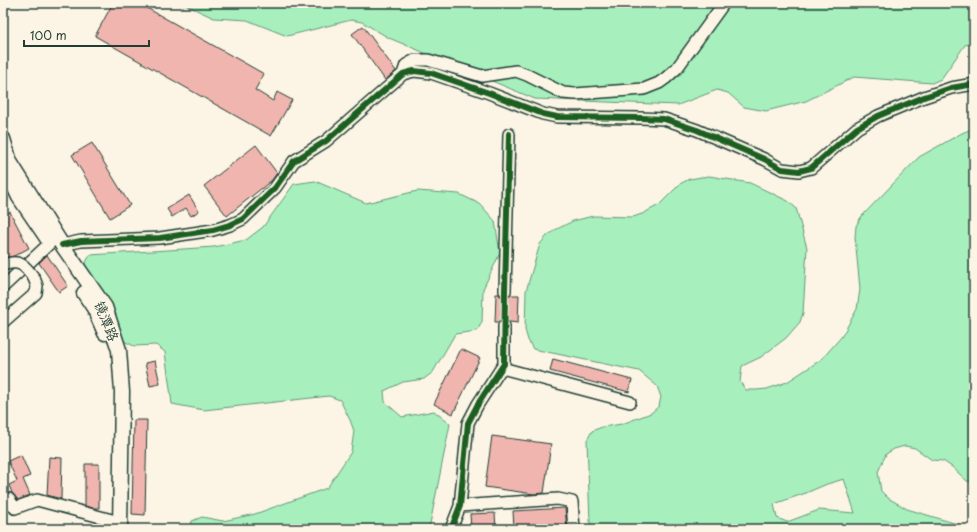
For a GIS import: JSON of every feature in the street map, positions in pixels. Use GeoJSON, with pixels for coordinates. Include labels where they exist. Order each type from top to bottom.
{"type":"FeatureCollection","features":[{"type":"Feature","properties":{"kind":"main road","name":"镜潭路"},"geometry":{"type":"LineString","coordinates":[[3,139],[10,162],[56,244]]}},
{"type":"Feature","properties":{"kind":"main road","name":"镜潭路"},"geometry":{"type":"LineString","coordinates":[[3,164],[19,197],[105,306],[119,350],[122,392],[115,526]]}},
{"type":"Feature","properties":{"kind":"street"},"geometry":{"type":"LineString","coordinates":[[402,74],[406,65],[415,60],[428,60],[482,76],[516,71],[527,75],[563,94],[644,89],[659,83],[677,68],[724,3]]}},
{"type":"Feature","properties":{"kind":"street"},"geometry":{"type":"LineString","coordinates":[[3,287],[56,244],[81,240],[168,236],[213,230],[243,219],[275,188],[294,161],[326,141],[402,74],[414,70],[489,93],[543,114],[557,117],[664,119],[697,130],[764,159],[782,169],[799,171],[811,168],[857,128],[878,116],[950,88],[974,84]]}},
{"type":"Feature","properties":{"kind":"street"},"geometry":{"type":"LineString","coordinates":[[505,292],[509,134]]}},
{"type":"Feature","properties":{"kind":"street"},"geometry":{"type":"LineString","coordinates":[[3,265],[18,262],[27,268],[34,278],[37,286],[36,293],[3,322]]}},
{"type":"Feature","properties":{"kind":"street"},"geometry":{"type":"LineString","coordinates":[[451,529],[460,506],[468,423],[478,404],[504,364],[504,326]]}},
{"type":"Feature","properties":{"kind":"street"},"geometry":{"type":"LineString","coordinates":[[502,368],[630,402]]}},
{"type":"Feature","properties":{"kind":"street"},"geometry":{"type":"LineString","coordinates":[[3,501],[9,499],[15,508],[37,500],[115,526]]}},
{"type":"Feature","properties":{"kind":"street"},"geometry":{"type":"LineString","coordinates":[[460,506],[558,499],[572,502],[574,529]]}},
{"type":"Feature","properties":{"kind":"green space"},"geometry":{"type":"Polygon","coordinates":[[[181,3],[974,3],[974,43],[965,45],[941,79],[932,83],[854,77],[806,101],[766,111],[744,107],[728,93],[717,90],[678,105],[535,99],[389,38],[362,22],[351,20],[287,36],[247,20],[214,18],[181,3]]]}},
{"type":"Feature","properties":{"kind":"green space"},"geometry":{"type":"Polygon","coordinates":[[[974,128],[974,483],[967,481],[943,461],[932,460],[915,448],[905,446],[894,449],[886,454],[878,472],[881,491],[888,498],[907,509],[970,529],[590,529],[587,440],[592,431],[602,427],[622,424],[651,413],[659,406],[661,397],[657,386],[639,371],[533,349],[525,330],[526,291],[540,244],[547,236],[573,221],[593,216],[633,217],[642,214],[659,205],[680,184],[689,179],[709,176],[750,183],[788,201],[796,208],[807,248],[803,313],[800,322],[786,338],[761,357],[742,366],[740,382],[746,390],[767,389],[787,382],[822,359],[842,336],[857,309],[860,289],[855,237],[856,226],[861,217],[919,157],[974,128]],[[844,479],[774,504],[777,518],[787,522],[819,510],[855,513],[844,479]]]}},
{"type":"Feature","properties":{"kind":"green space"},"geometry":{"type":"Polygon","coordinates":[[[315,181],[366,203],[417,191],[459,194],[480,204],[495,221],[500,253],[483,289],[482,322],[477,331],[455,334],[433,372],[424,379],[403,382],[384,391],[385,402],[402,417],[434,411],[450,424],[430,524],[427,529],[189,529],[192,521],[202,517],[223,521],[255,514],[327,488],[351,452],[354,431],[350,420],[340,400],[329,396],[204,410],[172,404],[165,352],[156,345],[134,346],[124,341],[112,311],[89,275],[85,264],[90,255],[214,247],[246,240],[263,227],[294,184],[315,181]]]}},
{"type":"Feature","properties":{"kind":"building"},"geometry":{"type":"Polygon","coordinates":[[[113,3],[138,3],[264,74],[255,90],[273,101],[277,92],[292,100],[271,136],[95,36],[113,3]]]}},
{"type":"Feature","properties":{"kind":"building"},"geometry":{"type":"Polygon","coordinates":[[[363,26],[396,71],[385,80],[352,34],[363,26]]]}},
{"type":"Feature","properties":{"kind":"building"},"geometry":{"type":"Polygon","coordinates":[[[92,143],[130,205],[110,218],[72,155],[92,143]]]}},
{"type":"Feature","properties":{"kind":"building"},"geometry":{"type":"Polygon","coordinates":[[[256,145],[277,173],[272,180],[227,216],[204,186],[256,145]]]}},
{"type":"Feature","properties":{"kind":"building"},"geometry":{"type":"Polygon","coordinates":[[[189,195],[199,211],[191,216],[186,208],[172,217],[167,209],[189,195]]]}},
{"type":"Feature","properties":{"kind":"building"},"geometry":{"type":"Polygon","coordinates":[[[10,212],[29,248],[14,256],[3,258],[3,216],[10,212]]]}},
{"type":"Feature","properties":{"kind":"building"},"geometry":{"type":"Polygon","coordinates":[[[47,255],[68,286],[59,292],[39,263],[47,255]]]}},
{"type":"Feature","properties":{"kind":"building"},"geometry":{"type":"Polygon","coordinates":[[[496,294],[499,294],[504,298],[511,295],[519,295],[518,323],[510,322],[504,319],[499,322],[495,322],[496,294]]]}},
{"type":"Feature","properties":{"kind":"building"},"geometry":{"type":"Polygon","coordinates":[[[461,349],[480,358],[453,414],[434,404],[461,349]]]}},
{"type":"Feature","properties":{"kind":"building"},"geometry":{"type":"Polygon","coordinates":[[[553,359],[632,380],[629,392],[550,371],[553,359]]]}},
{"type":"Feature","properties":{"kind":"building"},"geometry":{"type":"Polygon","coordinates":[[[155,361],[160,384],[150,386],[145,363],[155,361]]]}},
{"type":"Feature","properties":{"kind":"building"},"geometry":{"type":"Polygon","coordinates":[[[134,420],[147,420],[145,515],[132,514],[134,420]]]}},
{"type":"Feature","properties":{"kind":"building"},"geometry":{"type":"Polygon","coordinates":[[[492,436],[551,444],[544,493],[534,494],[485,487],[492,436]]]}},
{"type":"Feature","properties":{"kind":"building"},"geometry":{"type":"Polygon","coordinates":[[[21,455],[30,476],[23,479],[30,495],[18,500],[12,493],[9,485],[17,481],[8,461],[21,455]]]}},
{"type":"Feature","properties":{"kind":"building"},"geometry":{"type":"Polygon","coordinates":[[[49,457],[62,458],[61,499],[47,495],[49,457]]]}},
{"type":"Feature","properties":{"kind":"building"},"geometry":{"type":"Polygon","coordinates":[[[85,464],[99,464],[99,508],[85,506],[85,464]]]}},
{"type":"Feature","properties":{"kind":"building"},"geometry":{"type":"Polygon","coordinates":[[[565,508],[567,529],[514,529],[513,511],[565,508]]]}},
{"type":"Feature","properties":{"kind":"building"},"geometry":{"type":"Polygon","coordinates":[[[495,513],[496,529],[471,529],[470,514],[495,513]]]}},
{"type":"Feature","properties":{"kind":"tunnel"},"geometry":{"type":"LineString","coordinates":[[504,326],[505,291]]}},
{"type":"Feature","properties":{"kind":"cycle path"},"geometry":{"type":"LineString","coordinates":[[62,245],[81,241],[160,238],[213,230],[243,219],[275,188],[294,161],[326,141],[403,74],[414,71],[431,73],[543,114],[557,117],[664,119],[697,130],[764,159],[782,169],[799,171],[811,168],[857,128],[878,116],[924,97],[951,88],[974,84]]}},
{"type":"Feature","properties":{"kind":"cycle path"},"geometry":{"type":"LineString","coordinates":[[451,529],[460,506],[468,423],[478,404],[504,364],[509,134]]}}]}
